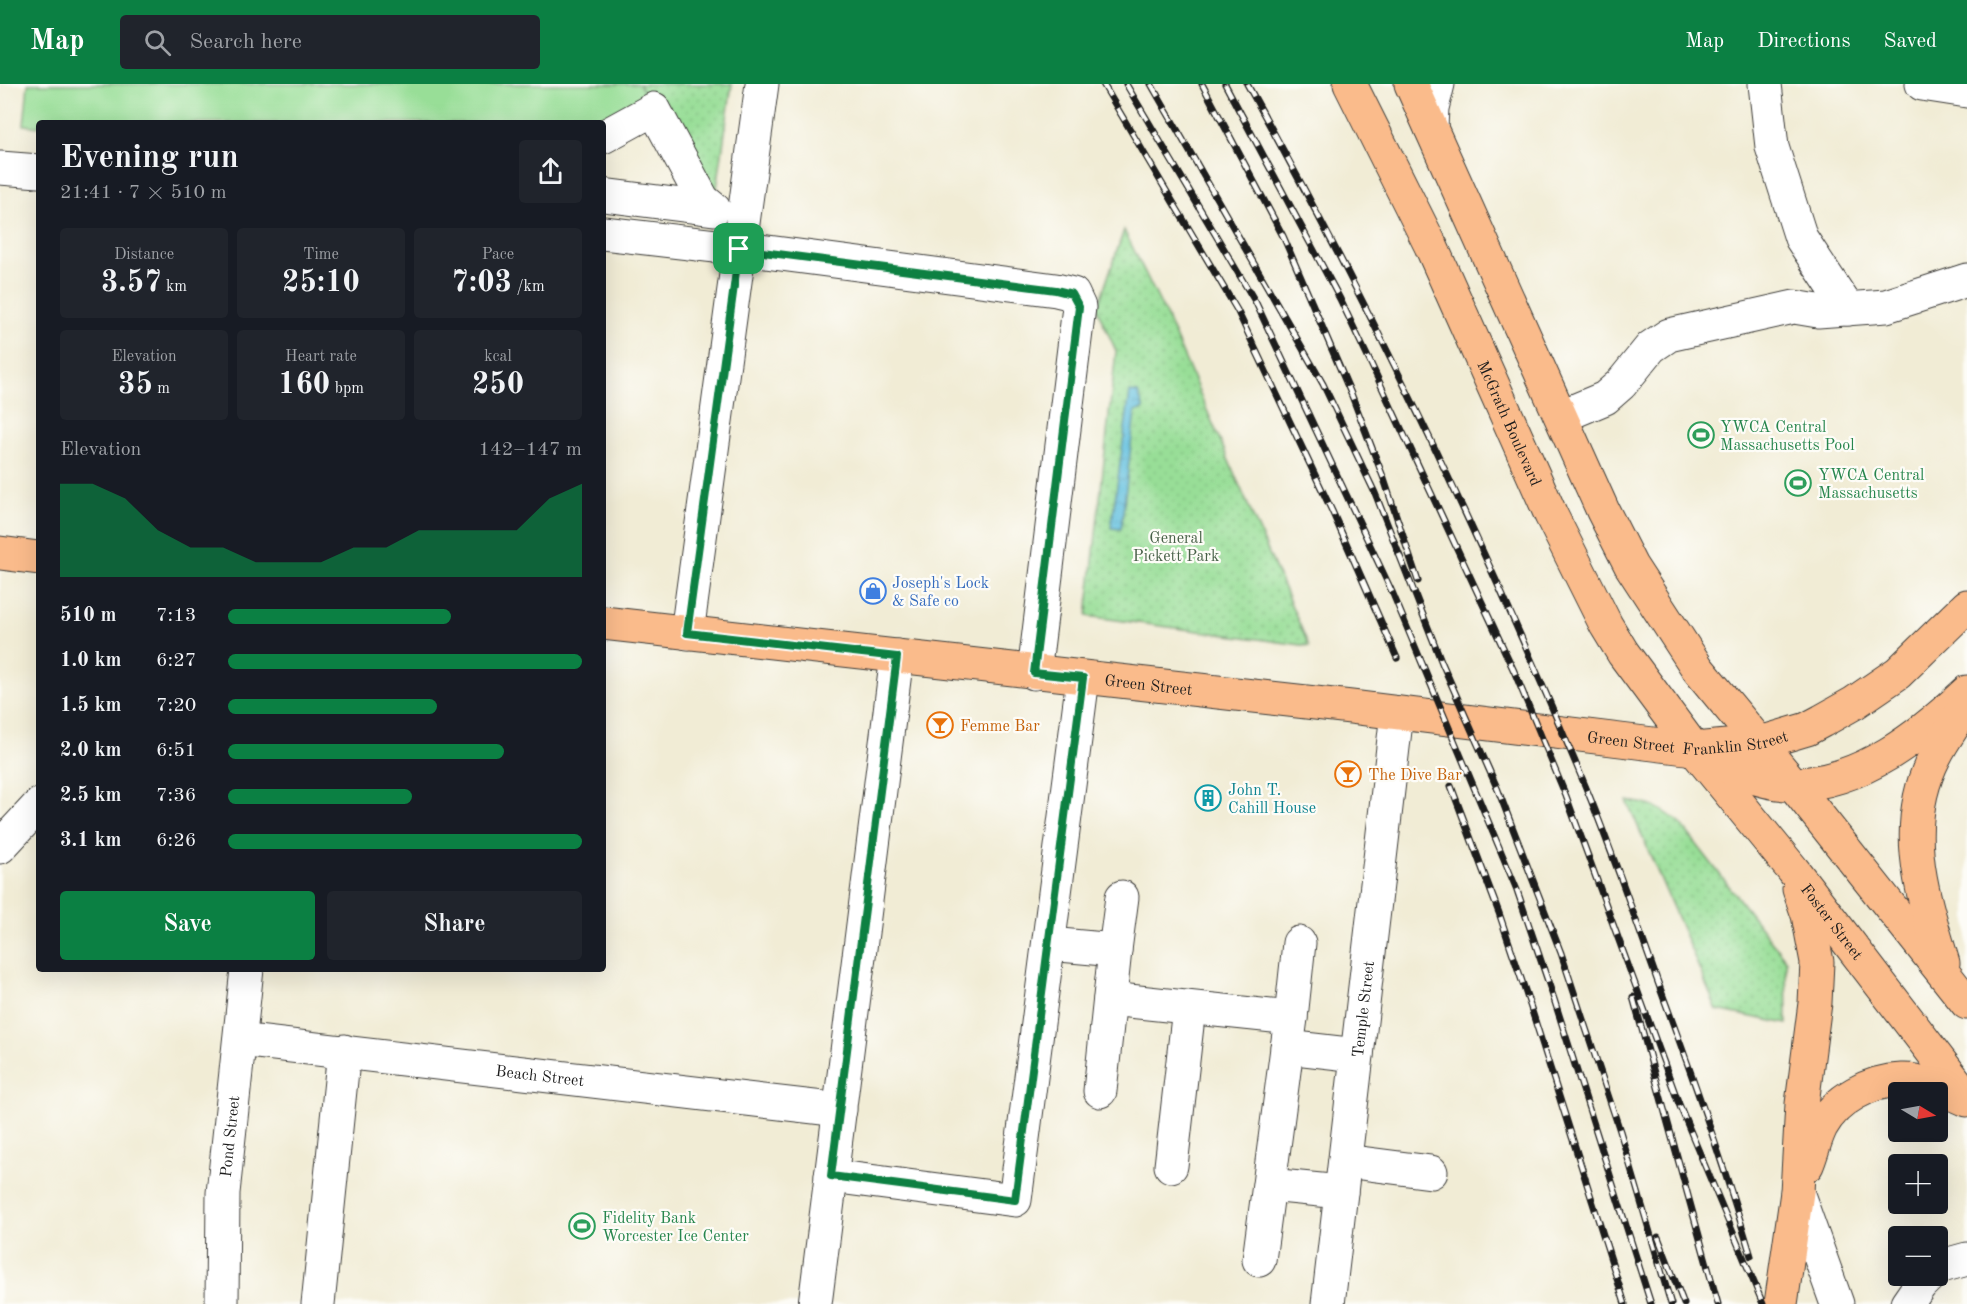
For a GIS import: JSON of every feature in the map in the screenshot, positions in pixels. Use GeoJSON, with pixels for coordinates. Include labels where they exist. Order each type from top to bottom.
{"type":"FeatureCollection","features":[{"type":"Feature","properties":{"kind":"main road","name":"McGrath Boulevard"},"geometry":{"type":"LineString","coordinates":[[1350,84],[1431,246],[1551,515],[1589,593],[1623,653],[1694,749]]}},
{"type":"Feature","properties":{"kind":"main road"},"geometry":{"type":"LineString","coordinates":[[1411,84],[1631,566],[1698,669],[1958,991]]}},
{"type":"Feature","properties":{"kind":"main road"},"geometry":{"type":"LineString","coordinates":[[0,553],[36,558]]}},
{"type":"Feature","properties":{"kind":"main road","name":"Franklin Street"},"geometry":{"type":"LineString","coordinates":[[1694,749],[1760,743],[1807,729],[1854,703],[1898,673],[1967,606]]}},
{"type":"Feature","properties":{"kind":"main road","name":"Green Street"},"geometry":{"type":"LineString","coordinates":[[606,623],[1694,749]]}},
{"type":"Feature","properties":{"kind":"main road","name":"Franklin Street"},"geometry":{"type":"LineString","coordinates":[[1694,749],[1729,768],[1762,779],[1793,784],[1820,781],[1842,775],[1903,746],[1967,692]]}},
{"type":"Feature","properties":{"kind":"main road"},"geometry":{"type":"LineString","coordinates":[[1958,991],[1923,893],[1917,863],[1915,819],[1919,799],[1935,755],[1967,705]]}},
{"type":"Feature","properties":{"kind":"main road","name":"Foster Street"},"geometry":{"type":"LineString","coordinates":[[1694,749],[1792,870],[1967,1098]]}},
{"type":"Feature","properties":{"kind":"main road"},"geometry":{"type":"LineString","coordinates":[[1781,1304],[1797,1192],[1802,1104],[1815,1004],[1817,962],[1808,915],[1792,870]]}},
{"type":"Feature","properties":{"kind":"main road"},"geometry":{"type":"LineString","coordinates":[[1797,1192],[1822,1126],[1843,1100],[1869,1086],[1901,1080],[1931,1084],[1967,1098]]}},
{"type":"Feature","properties":{"kind":"street"},"geometry":{"type":"LineString","coordinates":[[687,633],[762,84]]}},
{"type":"Feature","properties":{"kind":"street"},"geometry":{"type":"LineString","coordinates":[[1431,128],[1432,108],[1438,84]]}},
{"type":"Feature","properties":{"kind":"street"},"geometry":{"type":"LineString","coordinates":[[1765,84],[1772,147],[1801,238],[1848,309]]}},
{"type":"Feature","properties":{"kind":"street"},"geometry":{"type":"LineString","coordinates":[[1922,84],[1967,91]]}},
{"type":"Feature","properties":{"kind":"street"},"geometry":{"type":"LineString","coordinates":[[606,135],[654,109],[703,200],[714,210],[606,195]]}},
{"type":"Feature","properties":{"kind":"street"},"geometry":{"type":"LineString","coordinates":[[0,168],[36,171]]}},
{"type":"Feature","properties":{"kind":"street"},"geometry":{"type":"LineString","coordinates":[[606,233],[1056,290],[1072,294],[1079,307],[1034,673]]}},
{"type":"Feature","properties":{"kind":"street"},"geometry":{"type":"LineString","coordinates":[[1562,416],[1605,398],[1621,384],[1651,347],[1669,335],[1772,313],[1794,306],[1818,311],[1886,306],[1967,280]]}},
{"type":"Feature","properties":{"kind":"street"},"geometry":{"type":"LineString","coordinates":[[815,1304],[897,657]]}},
{"type":"Feature","properties":{"kind":"street"},"geometry":{"type":"LineString","coordinates":[[831,1176],[1015,1200],[1083,678]]}},
{"type":"Feature","properties":{"kind":"street","name":"Temple Street"},"geometry":{"type":"LineString","coordinates":[[1328,1304],[1397,713]]}},
{"type":"Feature","properties":{"kind":"street"},"geometry":{"type":"LineString","coordinates":[[0,847],[36,812]]}},
{"type":"Feature","properties":{"kind":"street"},"geometry":{"type":"LineString","coordinates":[[1100,1091],[1114,950],[1122,897]]}},
{"type":"Feature","properties":{"kind":"street"},"geometry":{"type":"LineString","coordinates":[[1259,1260],[1299,943]]}},
{"type":"Feature","properties":{"kind":"street"},"geometry":{"type":"LineString","coordinates":[[1049,944],[1114,950]]}},
{"type":"Feature","properties":{"kind":"street","name":"Pond Street"},"geometry":{"type":"LineString","coordinates":[[222,1304],[223,1193],[247,972]]}},
{"type":"Feature","properties":{"kind":"street"},"geometry":{"type":"LineString","coordinates":[[1110,999],[1189,1008],[1289,1033],[1357,1055]]}},
{"type":"Feature","properties":{"kind":"street"},"geometry":{"type":"LineString","coordinates":[[1171,1166],[1189,1008]]}},
{"type":"Feature","properties":{"kind":"street","name":"Beach Street"},"geometry":{"type":"LineString","coordinates":[[240,1040],[840,1110]]}},
{"type":"Feature","properties":{"kind":"street"},"geometry":{"type":"LineString","coordinates":[[318,1304],[344,1051]]}},
{"type":"Feature","properties":{"kind":"street"},"geometry":{"type":"LineString","coordinates":[[1269,1185],[1343,1176],[1431,1172]]}},
{"type":"Feature","properties":{"kind":"street"},"geometry":{"type":"LineString","coordinates":[[1797,1192],[1837,1304]]}},
{"type":"Feature","properties":{"kind":"street"},"geometry":{"type":"LineString","coordinates":[[1948,1264],[1967,1259]]}},
{"type":"Feature","properties":{"kind":"street"},"geometry":{"type":"LineString","coordinates":[[1907,1304],[1919,1286]]}},
{"type":"Feature","properties":{"kind":"green space"},"geometry":{"type":"Polygon","coordinates":[[[28,84],[639,84],[654,109],[606,122],[606,120],[36,120],[36,127],[24,125],[28,84]]]}},
{"type":"Feature","properties":{"kind":"green space"},"geometry":{"type":"Polygon","coordinates":[[[639,84],[732,84],[714,209],[703,200],[639,84]]]}},
{"type":"Feature","properties":{"kind":"green space","name":"General Pickett Park"},"geometry":{"type":"Polygon","coordinates":[[[1124,230],[1165,313],[1309,646],[1087,616],[1116,351],[1097,309],[1124,230]]]}},
{"type":"Feature","properties":{"kind":"green space"},"geometry":{"type":"Polygon","coordinates":[[[1627,801],[1656,808],[1681,824],[1786,960],[1787,1024],[1717,1010],[1627,801]]]}},
{"type":"Feature","properties":{"kind":"water"},"geometry":{"type":"Polygon","coordinates":[[[1130,392],[1138,393],[1144,409],[1135,412],[1121,529],[1111,528],[1130,392]]]}},
{"type":"Feature","properties":{"kind":"railway"},"geometry":{"type":"LineString","coordinates":[[1103,84],[1237,310],[1332,511],[1397,658]]}},
{"type":"Feature","properties":{"kind":"railway"},"geometry":{"type":"LineString","coordinates":[[1126,84],[1256,303],[1393,594],[1517,890],[1651,1304]]}},
{"type":"Feature","properties":{"kind":"railway"},"geometry":{"type":"LineString","coordinates":[[1151,84],[1323,384],[1375,493],[1442,663],[1498,790],[1561,953],[1620,1131],[1671,1304]]}},
{"type":"Feature","properties":{"kind":"railway"},"geometry":{"type":"LineString","coordinates":[[1202,84],[1283,236],[1352,396],[1384,479],[1418,581]]}},
{"type":"Feature","properties":{"kind":"railway"},"geometry":{"type":"LineString","coordinates":[[1225,84],[1340,299],[1514,671],[1566,796],[1679,1104],[1763,1304]]}},
{"type":"Feature","properties":{"kind":"railway"},"geometry":{"type":"LineString","coordinates":[[1247,84],[1385,346],[1470,524],[1551,704],[1626,892],[1708,1121],[1751,1256]]}},
{"type":"Feature","properties":{"kind":"railway"},"geometry":{"type":"LineString","coordinates":[[1451,786],[1499,913],[1532,1011],[1625,1304]]}},
{"type":"Feature","properties":{"kind":"railway"},"geometry":{"type":"LineString","coordinates":[[1633,997],[1718,1304]]}},
{"type":"Feature","properties":{"kind":"railway"},"geometry":{"type":"LineString","coordinates":[[1658,1237],[1684,1304]]}},
{"type":"Feature","properties":{"kind":"place","name":"YWCA Central Massachusetts Pool"},"geometry":{"type":"Point","coordinates":[1701,435]}},
{"type":"Feature","properties":{"kind":"place","name":"YWCA Central Massachusetts"},"geometry":{"type":"Point","coordinates":[1798,483]}},
{"type":"Feature","properties":{"kind":"place","name":"Joseph's Lock & Safe co"},"geometry":{"type":"Point","coordinates":[873,591]}},
{"type":"Feature","properties":{"kind":"place","name":"Femme Bar"},"geometry":{"type":"Point","coordinates":[940,725]}},
{"type":"Feature","properties":{"kind":"place","name":"The Dive Bar"},"geometry":{"type":"Point","coordinates":[1348,774]}},
{"type":"Feature","properties":{"kind":"place","name":"John T. Cahill House"},"geometry":{"type":"Point","coordinates":[1208,798]}},
{"type":"Feature","properties":{"kind":"place","name":"Fidelity Bank Worcester Ice Center"},"geometry":{"type":"Point","coordinates":[582,1226]}},
{"type":"Feature","properties":{"kind":"route"},"geometry":{"type":"LineString","coordinates":[[739,249],[1056,290],[1072,294],[1079,307],[1034,673],[1083,678],[1015,1200],[831,1176],[897,657],[687,633],[739,249]]}}]}
